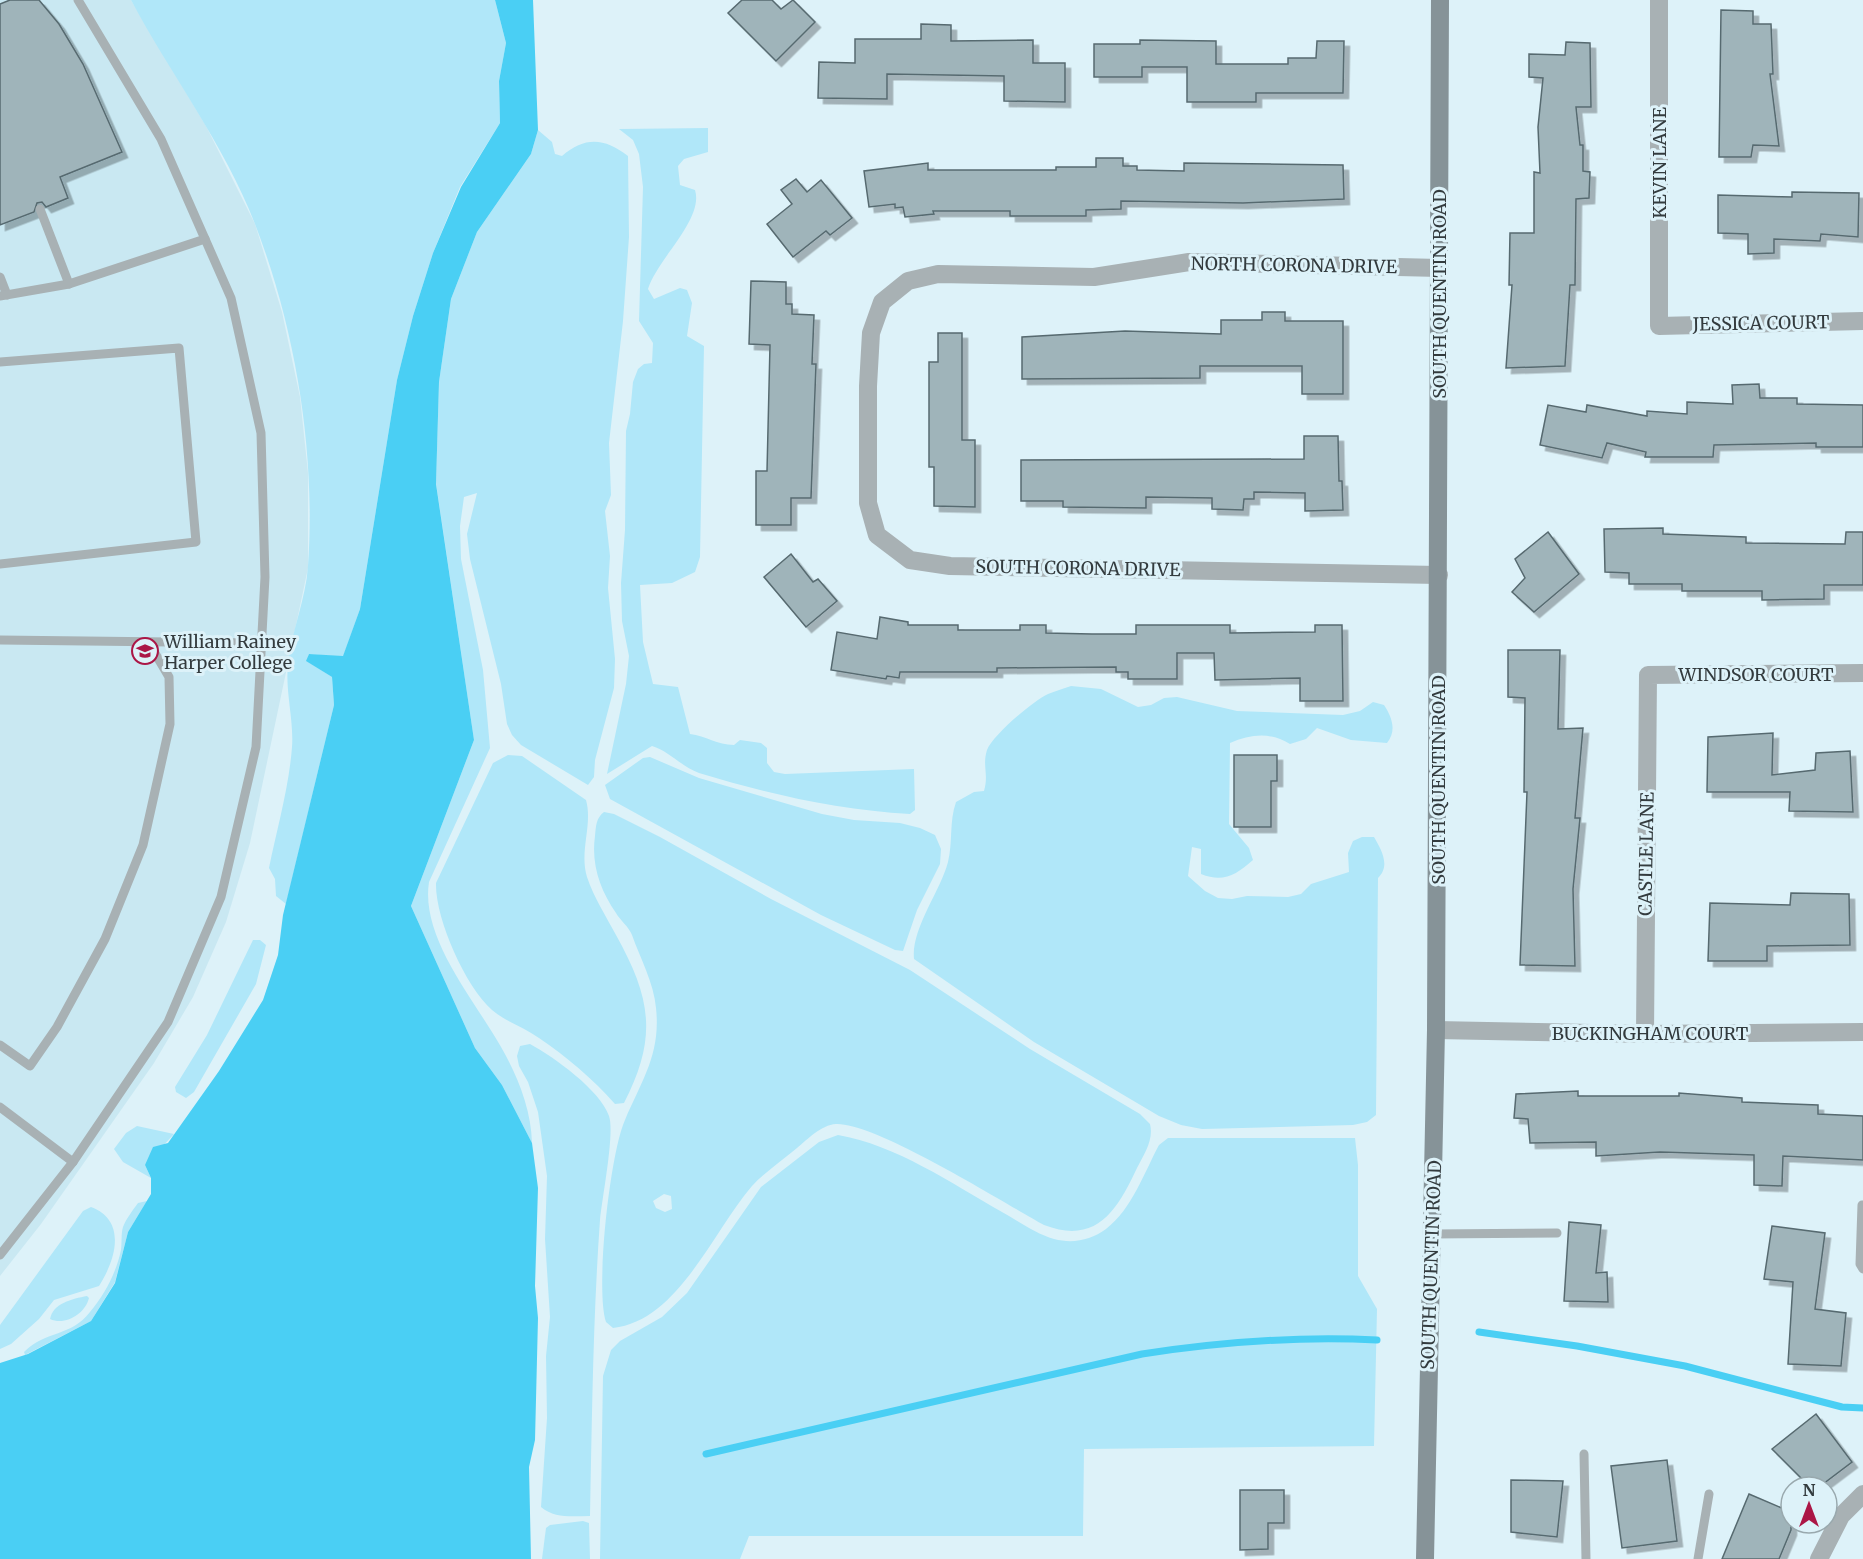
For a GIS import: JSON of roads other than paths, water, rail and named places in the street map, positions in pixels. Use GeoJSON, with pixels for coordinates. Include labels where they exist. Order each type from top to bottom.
{"type":"FeatureCollection","features":[{"type":"Feature","properties":{"kind":"main road","name":"SOUTH QUENTIN ROAD"},"geometry":{"type":"LineString","coordinates":[[1425,1559],[1436,1030],[1440,0]]}},
{"type":"Feature","properties":{"kind":"street","name":"KEVIN LANE"},"geometry":{"type":"LineString","coordinates":[[1659,0],[1659,326]]}},
{"type":"Feature","properties":{"kind":"street","name":"NORTH CORONA DRIVE"},"geometry":{"type":"LineString","coordinates":[[868,386],[871,333],[882,302],[908,281],[938,274],[1094,277],[1189,262],[1440,268]]}},
{"type":"Feature","properties":{"kind":"street","name":"JESSICA COURT"},"geometry":{"type":"LineString","coordinates":[[1659,326],[1863,321]]}},
{"type":"Feature","properties":{"kind":"street","name":"SOUTH CORONA DRIVE"},"geometry":{"type":"LineString","coordinates":[[868,386],[868,503],[877,535],[910,560],[950,566],[1439,575]]}},
{"type":"Feature","properties":{"kind":"street","name":"WINDSOR COURT"},"geometry":{"type":"LineString","coordinates":[[1648,675],[1863,674]]}},
{"type":"Feature","properties":{"kind":"street","name":"CASTLE LANE"},"geometry":{"type":"LineString","coordinates":[[1645,1034],[1648,675]]}},
{"type":"Feature","properties":{"kind":"street","name":"BUCKINGHAM COURT"},"geometry":{"type":"LineString","coordinates":[[1436,1030],[1645,1034],[1863,1032]]}},
{"type":"Feature","properties":{"kind":"street"},"geometry":{"type":"LineString","coordinates":[[1819,1559],[1841,1516],[1863,1494]]}},
{"type":"Feature","properties":{"kind":"lane"},"geometry":{"type":"LineString","coordinates":[[0,1255],[73,1162],[168,1022],[221,897],[256,747],[265,578],[261,433],[231,298],[161,139],[78,0]]}},
{"type":"Feature","properties":{"kind":"lane"},"geometry":{"type":"LineString","coordinates":[[40,209],[69,284]]}},
{"type":"Feature","properties":{"kind":"lane"},"geometry":{"type":"LineString","coordinates":[[0,277],[4,296],[69,284],[205,239]]}},
{"type":"Feature","properties":{"kind":"lane"},"geometry":{"type":"LineString","coordinates":[[0,362],[179,348],[196,542],[0,564]]}},
{"type":"Feature","properties":{"kind":"lane"},"geometry":{"type":"LineString","coordinates":[[0,640],[261,643]]}},
{"type":"Feature","properties":{"kind":"lane"},"geometry":{"type":"LineString","coordinates":[[0,1045],[30,1066],[57,1027],[105,939],[143,845],[170,724],[169,677],[149,643]]}},
{"type":"Feature","properties":{"kind":"lane"},"geometry":{"type":"LineString","coordinates":[[0,1107],[73,1162]]}},
{"type":"Feature","properties":{"kind":"lane"},"geometry":{"type":"LineString","coordinates":[[1862,1205],[1860,1264],[1863,1269]]}},
{"type":"Feature","properties":{"kind":"lane"},"geometry":{"type":"LineString","coordinates":[[1432,1234],[1557,1233]]}},
{"type":"Feature","properties":{"kind":"lane"},"geometry":{"type":"LineString","coordinates":[[1584,1454],[1586,1559]]}},
{"type":"Feature","properties":{"kind":"lane"},"geometry":{"type":"LineString","coordinates":[[1698,1559],[1709,1494]]}},
{"type":"Feature","properties":{"kind":"water"},"geometry":{"type":"Polygon","coordinates":[[[495,0],[533,0],[538,130],[531,154],[477,232],[451,299],[439,382],[436,484],[474,740],[411,906],[475,1048],[502,1085],[532,1143],[538,1188],[535,1286],[538,1318],[535,1440],[529,1467],[531,1559],[0,1559],[0,1363],[28,1354],[91,1321],[115,1283],[128,1232],[151,1194],[151,1178],[145,1165],[153,1147],[168,1143],[219,1071],[263,1000],[278,955],[283,915],[334,705],[332,677],[306,661],[309,654],[343,656],[360,609],[397,380],[413,316],[433,253],[461,187],[500,123],[499,81],[506,43],[495,0]]]}},
{"type":"Feature","properties":{"kind":"waterway"},"geometry":{"type":"LineString","coordinates":[[1479,1332],[1577,1346],[1685,1366],[1842,1407],[1863,1408]]}},
{"type":"Feature","properties":{"kind":"waterway"},"geometry":{"type":"LineString","coordinates":[[706,1454],[1142,1354],[1259,1341],[1377,1340]]}},
{"type":"Feature","properties":{"kind":"place","name":"William Rainey Harper College"},"geometry":{"type":"Point","coordinates":[145,651]}}]}
